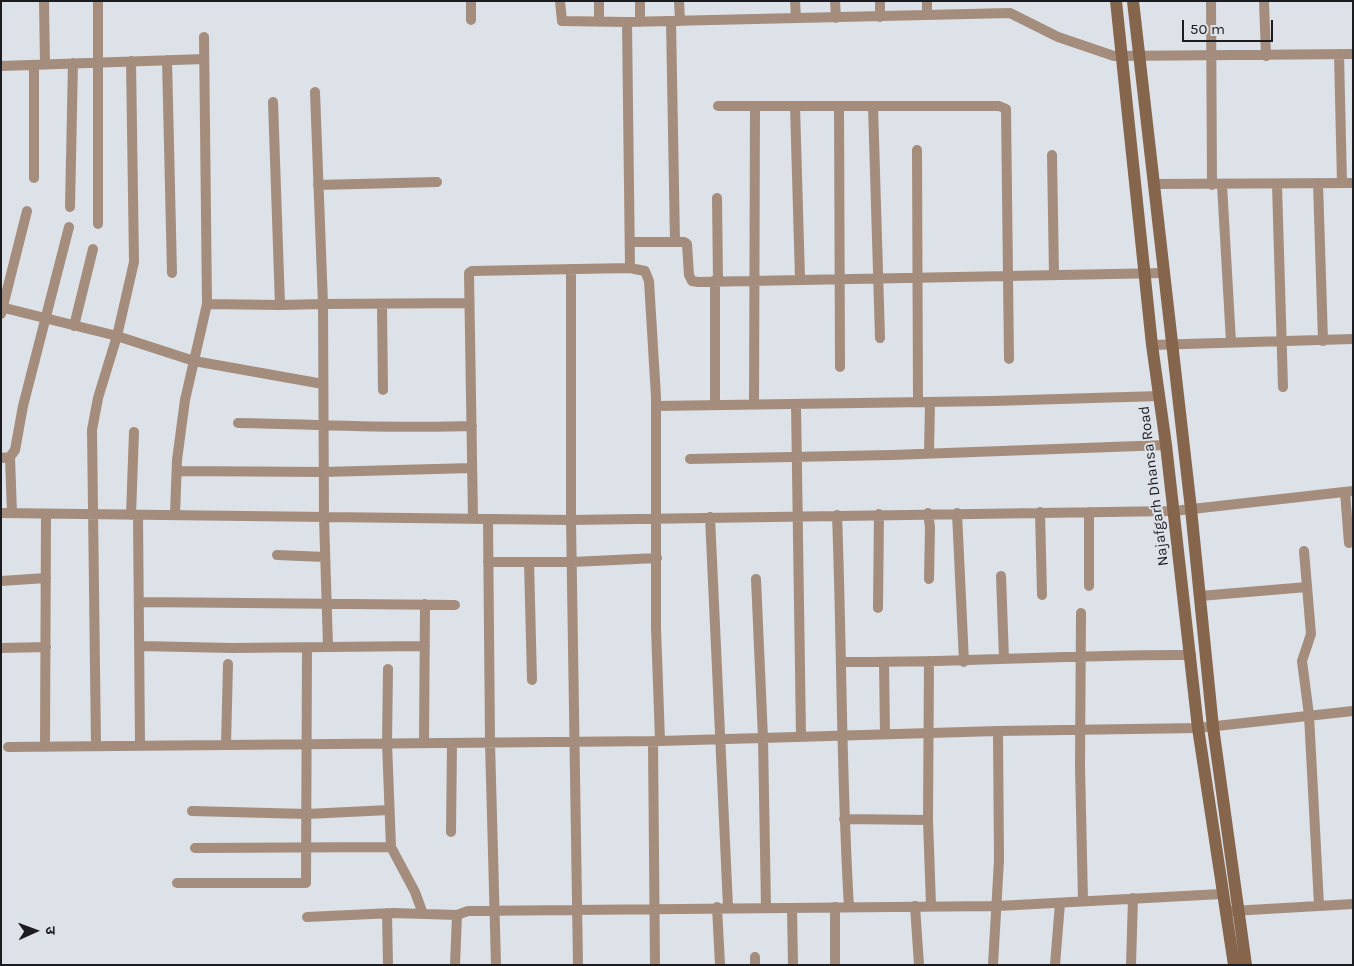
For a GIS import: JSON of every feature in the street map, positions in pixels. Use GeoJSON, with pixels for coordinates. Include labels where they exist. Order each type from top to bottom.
{"type":"FeatureCollection","features":[{"type":"Feature","properties":{"kind":"main road","name":"Najafgarh Dhansa Road"},"geometry":{"type":"LineString","coordinates":[[1116,1],[1152,346],[1166,444],[1198,728],[1221,894],[1234,965]]}},
{"type":"Feature","properties":{"kind":"main road"},"geometry":{"type":"LineString","coordinates":[[1133,1],[1191,509],[1213,726],[1246,965]]}},
{"type":"Feature","properties":{"kind":"street"},"geometry":{"type":"LineString","coordinates":[[44,1],[45,64]]}},
{"type":"Feature","properties":{"kind":"street"},"geometry":{"type":"LineString","coordinates":[[98,1],[98,224]]}},
{"type":"Feature","properties":{"kind":"street"},"geometry":{"type":"LineString","coordinates":[[471,1],[471,20]]}},
{"type":"Feature","properties":{"kind":"street"},"geometry":{"type":"LineString","coordinates":[[560,1],[562,21],[640,22],[1010,13],[1058,37],[1107,55],[1266,56],[1353,54]]}},
{"type":"Feature","properties":{"kind":"street"},"geometry":{"type":"LineString","coordinates":[[599,1],[599,22]]}},
{"type":"Feature","properties":{"kind":"street"},"geometry":{"type":"LineString","coordinates":[[640,1],[640,22]]}},
{"type":"Feature","properties":{"kind":"street"},"geometry":{"type":"LineString","coordinates":[[675,242],[675,21],[679,1]]}},
{"type":"Feature","properties":{"kind":"street"},"geometry":{"type":"LineString","coordinates":[[795,1],[796,18]]}},
{"type":"Feature","properties":{"kind":"street"},"geometry":{"type":"LineString","coordinates":[[835,1],[836,18]]}},
{"type":"Feature","properties":{"kind":"street"},"geometry":{"type":"LineString","coordinates":[[880,1],[880,16]]}},
{"type":"Feature","properties":{"kind":"street"},"geometry":{"type":"LineString","coordinates":[[927,1],[927,15]]}},
{"type":"Feature","properties":{"kind":"street"},"geometry":{"type":"LineString","coordinates":[[1211,1],[1211,55],[1217,185],[1231,342]]}},
{"type":"Feature","properties":{"kind":"street"},"geometry":{"type":"LineString","coordinates":[[1264,1],[1266,56]]}},
{"type":"Feature","properties":{"kind":"street"},"geometry":{"type":"LineString","coordinates":[[627,22],[630,268]]}},
{"type":"Feature","properties":{"kind":"street"},"geometry":{"type":"LineString","coordinates":[[175,515],[177,470],[185,400],[207,304],[204,37]]}},
{"type":"Feature","properties":{"kind":"street"},"geometry":{"type":"LineString","coordinates":[[1339,54],[1342,183]]}},
{"type":"Feature","properties":{"kind":"street"},"geometry":{"type":"LineString","coordinates":[[1,66],[204,59]]}},
{"type":"Feature","properties":{"kind":"street"},"geometry":{"type":"LineString","coordinates":[[167,60],[172,273]]}},
{"type":"Feature","properties":{"kind":"street"},"geometry":{"type":"LineString","coordinates":[[96,746],[92,430],[98,398],[117,336],[134,262],[131,61]]}},
{"type":"Feature","properties":{"kind":"street"},"geometry":{"type":"LineString","coordinates":[[70,207],[73,63]]}},
{"type":"Feature","properties":{"kind":"street"},"geometry":{"type":"LineString","coordinates":[[34,65],[34,178]]}},
{"type":"Feature","properties":{"kind":"street"},"geometry":{"type":"LineString","coordinates":[[315,92],[323,304],[324,557],[328,647]]}},
{"type":"Feature","properties":{"kind":"street"},"geometry":{"type":"LineString","coordinates":[[273,102],[280,305]]}},
{"type":"Feature","properties":{"kind":"street"},"geometry":{"type":"LineString","coordinates":[[718,106],[999,106],[1006,108],[1009,359]]}},
{"type":"Feature","properties":{"kind":"street"},"geometry":{"type":"LineString","coordinates":[[754,106],[756,279],[754,405]]}},
{"type":"Feature","properties":{"kind":"street"},"geometry":{"type":"LineString","coordinates":[[794,106],[800,279]]}},
{"type":"Feature","properties":{"kind":"street"},"geometry":{"type":"LineString","coordinates":[[839,106],[840,368]]}},
{"type":"Feature","properties":{"kind":"street"},"geometry":{"type":"LineString","coordinates":[[873,106],[880,338]]}},
{"type":"Feature","properties":{"kind":"street"},"geometry":{"type":"LineString","coordinates":[[917,150],[918,402]]}},
{"type":"Feature","properties":{"kind":"street"},"geometry":{"type":"LineString","coordinates":[[1052,154],[1054,275]]}},
{"type":"Feature","properties":{"kind":"street"},"geometry":{"type":"LineString","coordinates":[[318,185],[437,182]]}},
{"type":"Feature","properties":{"kind":"street"},"geometry":{"type":"LineString","coordinates":[[1318,183],[1324,341]]}},
{"type":"Feature","properties":{"kind":"street"},"geometry":{"type":"LineString","coordinates":[[1153,184],[1353,183]]}},
{"type":"Feature","properties":{"kind":"street"},"geometry":{"type":"LineString","coordinates":[[1276,184],[1283,340],[1283,388]]}},
{"type":"Feature","properties":{"kind":"street"},"geometry":{"type":"LineString","coordinates":[[716,406],[717,198]]}},
{"type":"Feature","properties":{"kind":"street"},"geometry":{"type":"LineString","coordinates":[[27,211],[2,309],[117,336],[194,361],[323,384]]}},
{"type":"Feature","properties":{"kind":"street"},"geometry":{"type":"LineString","coordinates":[[69,227],[23,406],[15,450],[6,457],[6,513],[571,520],[928,513],[1174,511],[1349,491],[1348,543]]}},
{"type":"Feature","properties":{"kind":"street"},"geometry":{"type":"LineString","coordinates":[[630,242],[675,242],[687,244],[689,276],[692,280],[1164,273]]}},
{"type":"Feature","properties":{"kind":"street"},"geometry":{"type":"LineString","coordinates":[[74,326],[93,249]]}},
{"type":"Feature","properties":{"kind":"street"},"geometry":{"type":"LineString","coordinates":[[473,519],[468,278],[472,271],[630,268],[645,271],[649,282],[656,406],[657,741],[654,965]]}},
{"type":"Feature","properties":{"kind":"street"},"geometry":{"type":"LineString","coordinates":[[571,269],[571,520],[576,741],[576,912],[578,965]]}},
{"type":"Feature","properties":{"kind":"street"},"geometry":{"type":"LineString","coordinates":[[207,304],[382,305],[469,303]]}},
{"type":"Feature","properties":{"kind":"street"},"geometry":{"type":"LineString","coordinates":[[382,305],[383,390]]}},
{"type":"Feature","properties":{"kind":"street"},"geometry":{"type":"LineString","coordinates":[[1152,346],[1353,339]]}},
{"type":"Feature","properties":{"kind":"street"},"geometry":{"type":"LineString","coordinates":[[656,406],[1160,396]]}},
{"type":"Feature","properties":{"kind":"street"},"geometry":{"type":"LineString","coordinates":[[929,452],[930,402]]}},
{"type":"Feature","properties":{"kind":"street"},"geometry":{"type":"LineString","coordinates":[[796,404],[800,736]]}},
{"type":"Feature","properties":{"kind":"street"},"geometry":{"type":"LineString","coordinates":[[238,423],[323,424],[389,428],[472,426]]}},
{"type":"Feature","properties":{"kind":"street"},"geometry":{"type":"LineString","coordinates":[[134,432],[140,646],[140,746]]}},
{"type":"Feature","properties":{"kind":"street"},"geometry":{"type":"LineString","coordinates":[[690,459],[1166,444]]}},
{"type":"Feature","properties":{"kind":"street"},"geometry":{"type":"LineString","coordinates":[[177,470],[323,472],[472,468]]}},
{"type":"Feature","properties":{"kind":"street"},"geometry":{"type":"LineString","coordinates":[[1040,512],[1042,595]]}},
{"type":"Feature","properties":{"kind":"street"},"geometry":{"type":"LineString","coordinates":[[1089,512],[1089,586]]}},
{"type":"Feature","properties":{"kind":"street"},"geometry":{"type":"LineString","coordinates":[[928,513],[930,527],[929,579]]}},
{"type":"Feature","properties":{"kind":"street"},"geometry":{"type":"LineString","coordinates":[[957,513],[964,662]]}},
{"type":"Feature","properties":{"kind":"street"},"geometry":{"type":"LineString","coordinates":[[45,747],[46,514]]}},
{"type":"Feature","properties":{"kind":"street"},"geometry":{"type":"LineString","coordinates":[[878,608],[879,514]]}},
{"type":"Feature","properties":{"kind":"street"},"geometry":{"type":"LineString","coordinates":[[838,515],[844,820],[849,907]]}},
{"type":"Feature","properties":{"kind":"street"},"geometry":{"type":"LineString","coordinates":[[710,517],[728,907]]}},
{"type":"Feature","properties":{"kind":"street"},"geometry":{"type":"LineString","coordinates":[[488,519],[490,742],[496,965]]}},
{"type":"Feature","properties":{"kind":"street"},"geometry":{"type":"LineString","coordinates":[[1304,551],[1311,634],[1302,660],[1309,715],[1319,905]]}},
{"type":"Feature","properties":{"kind":"street"},"geometry":{"type":"LineString","coordinates":[[277,555],[324,557]]}},
{"type":"Feature","properties":{"kind":"street"},"geometry":{"type":"LineString","coordinates":[[488,562],[572,562],[657,558]]}},
{"type":"Feature","properties":{"kind":"street"},"geometry":{"type":"LineString","coordinates":[[529,562],[532,680]]}},
{"type":"Feature","properties":{"kind":"street"},"geometry":{"type":"LineString","coordinates":[[1001,576],[1004,659]]}},
{"type":"Feature","properties":{"kind":"street"},"geometry":{"type":"LineString","coordinates":[[1,581],[46,578]]}},
{"type":"Feature","properties":{"kind":"street"},"geometry":{"type":"LineString","coordinates":[[756,579],[763,738],[766,908]]}},
{"type":"Feature","properties":{"kind":"street"},"geometry":{"type":"LineString","coordinates":[[1200,596],[1307,586]]}},
{"type":"Feature","properties":{"kind":"street"},"geometry":{"type":"LineString","coordinates":[[139,602],[455,605]]}},
{"type":"Feature","properties":{"kind":"street"},"geometry":{"type":"LineString","coordinates":[[424,743],[425,604]]}},
{"type":"Feature","properties":{"kind":"street"},"geometry":{"type":"LineString","coordinates":[[1081,612],[1080,730],[1083,900]]}},
{"type":"Feature","properties":{"kind":"street"},"geometry":{"type":"LineString","coordinates":[[140,646],[307,648],[425,646]]}},
{"type":"Feature","properties":{"kind":"street"},"geometry":{"type":"LineString","coordinates":[[1,648],[46,647]]}},
{"type":"Feature","properties":{"kind":"street"},"geometry":{"type":"LineString","coordinates":[[177,883],[303,884],[308,880],[307,648]]}},
{"type":"Feature","properties":{"kind":"street"},"geometry":{"type":"LineString","coordinates":[[842,662],[964,662],[1082,656],[1191,655]]}},
{"type":"Feature","properties":{"kind":"street"},"geometry":{"type":"LineString","coordinates":[[929,661],[928,820],[931,906]]}},
{"type":"Feature","properties":{"kind":"street"},"geometry":{"type":"LineString","coordinates":[[884,662],[885,734]]}},
{"type":"Feature","properties":{"kind":"street"},"geometry":{"type":"LineString","coordinates":[[226,745],[228,664]]}},
{"type":"Feature","properties":{"kind":"street"},"geometry":{"type":"LineString","coordinates":[[388,669],[387,743],[391,847],[393,855],[415,892],[424,914]]}},
{"type":"Feature","properties":{"kind":"street"},"geometry":{"type":"LineString","coordinates":[[8,747],[657,741],[998,731],[1198,728],[1309,715],[1353,712]]}},
{"type":"Feature","properties":{"kind":"street"},"geometry":{"type":"LineString","coordinates":[[993,965],[998,906],[998,731]]}},
{"type":"Feature","properties":{"kind":"street"},"geometry":{"type":"LineString","coordinates":[[451,832],[452,743]]}},
{"type":"Feature","properties":{"kind":"street"},"geometry":{"type":"LineString","coordinates":[[192,810],[307,814],[389,810]]}},
{"type":"Feature","properties":{"kind":"street"},"geometry":{"type":"LineString","coordinates":[[844,820],[928,820]]}},
{"type":"Feature","properties":{"kind":"street"},"geometry":{"type":"LineString","coordinates":[[195,848],[391,847]]}},
{"type":"Feature","properties":{"kind":"street"},"geometry":{"type":"LineString","coordinates":[[307,917],[387,913],[457,915],[468,911],[494,910],[576,912],[716,907],[998,906],[1221,894]]}},
{"type":"Feature","properties":{"kind":"street"},"geometry":{"type":"LineString","coordinates":[[1131,965],[1133,898]]}},
{"type":"Feature","properties":{"kind":"street"},"geometry":{"type":"LineString","coordinates":[[1056,965],[1060,903]]}},
{"type":"Feature","properties":{"kind":"street"},"geometry":{"type":"LineString","coordinates":[[1224,912],[1353,904]]}},
{"type":"Feature","properties":{"kind":"street"},"geometry":{"type":"LineString","coordinates":[[915,906],[919,965]]}},
{"type":"Feature","properties":{"kind":"street"},"geometry":{"type":"LineString","coordinates":[[716,907],[720,965]]}},
{"type":"Feature","properties":{"kind":"street"},"geometry":{"type":"LineString","coordinates":[[835,907],[835,965]]}},
{"type":"Feature","properties":{"kind":"street"},"geometry":{"type":"LineString","coordinates":[[792,908],[793,965]]}},
{"type":"Feature","properties":{"kind":"street"},"geometry":{"type":"LineString","coordinates":[[387,913],[388,965]]}},
{"type":"Feature","properties":{"kind":"street"},"geometry":{"type":"LineString","coordinates":[[455,965],[457,915]]}}]}
